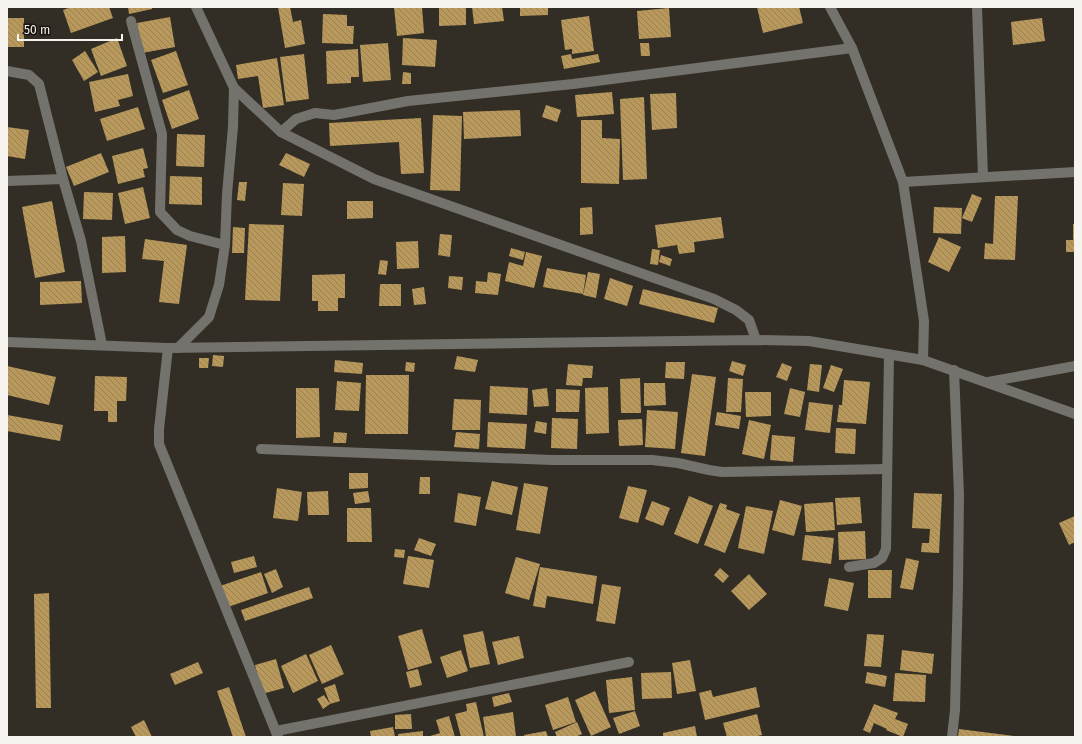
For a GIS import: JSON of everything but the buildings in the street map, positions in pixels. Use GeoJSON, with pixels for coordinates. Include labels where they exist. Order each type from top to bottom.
{"type":"FeatureCollection","features":[{"type":"Feature","properties":{"kind":"street"},"geometry":{"type":"LineString","coordinates":[[196,7],[234,88],[280,132],[374,179],[714,299],[736,310],[749,320],[756,340]]}},
{"type":"Feature","properties":{"kind":"street"},"geometry":{"type":"LineString","coordinates":[[830,7],[852,48],[903,182],[924,321],[922,360]]}},
{"type":"Feature","properties":{"kind":"street"},"geometry":{"type":"LineString","coordinates":[[977,7],[983,177]]}},
{"type":"Feature","properties":{"kind":"street"},"geometry":{"type":"LineString","coordinates":[[131,21],[162,134],[160,212],[177,230],[190,236],[224,245]]}},
{"type":"Feature","properties":{"kind":"street"},"geometry":{"type":"LineString","coordinates":[[280,132],[296,119],[315,113],[334,115],[408,101],[573,84],[852,48]]}},
{"type":"Feature","properties":{"kind":"street"},"geometry":{"type":"LineString","coordinates":[[7,71],[29,75],[39,84],[63,179],[81,240],[102,345]]}},
{"type":"Feature","properties":{"kind":"street"},"geometry":{"type":"LineString","coordinates":[[234,88],[234,127],[219,285],[209,317],[173,348],[159,429],[159,444],[277,734],[629,662]]}},
{"type":"Feature","properties":{"kind":"street"},"geometry":{"type":"LineString","coordinates":[[903,182],[1075,172]]}},
{"type":"Feature","properties":{"kind":"street"},"geometry":{"type":"LineString","coordinates":[[7,181],[63,179]]}},
{"type":"Feature","properties":{"kind":"street"},"geometry":{"type":"LineString","coordinates":[[7,342],[173,348],[756,340],[809,341],[922,360],[954,370],[1075,414]]}},
{"type":"Feature","properties":{"kind":"street"},"geometry":{"type":"LineString","coordinates":[[850,567],[874,563],[882,558],[886,549],[889,354]]}},
{"type":"Feature","properties":{"kind":"street"},"geometry":{"type":"LineString","coordinates":[[988,382],[1075,366]]}},
{"type":"Feature","properties":{"kind":"street"},"geometry":{"type":"LineString","coordinates":[[952,737],[955,710],[959,502],[954,370]]}},
{"type":"Feature","properties":{"kind":"street"},"geometry":{"type":"LineString","coordinates":[[261,449],[552,460],[652,460],[678,463],[722,472],[887,469]]}}]}
